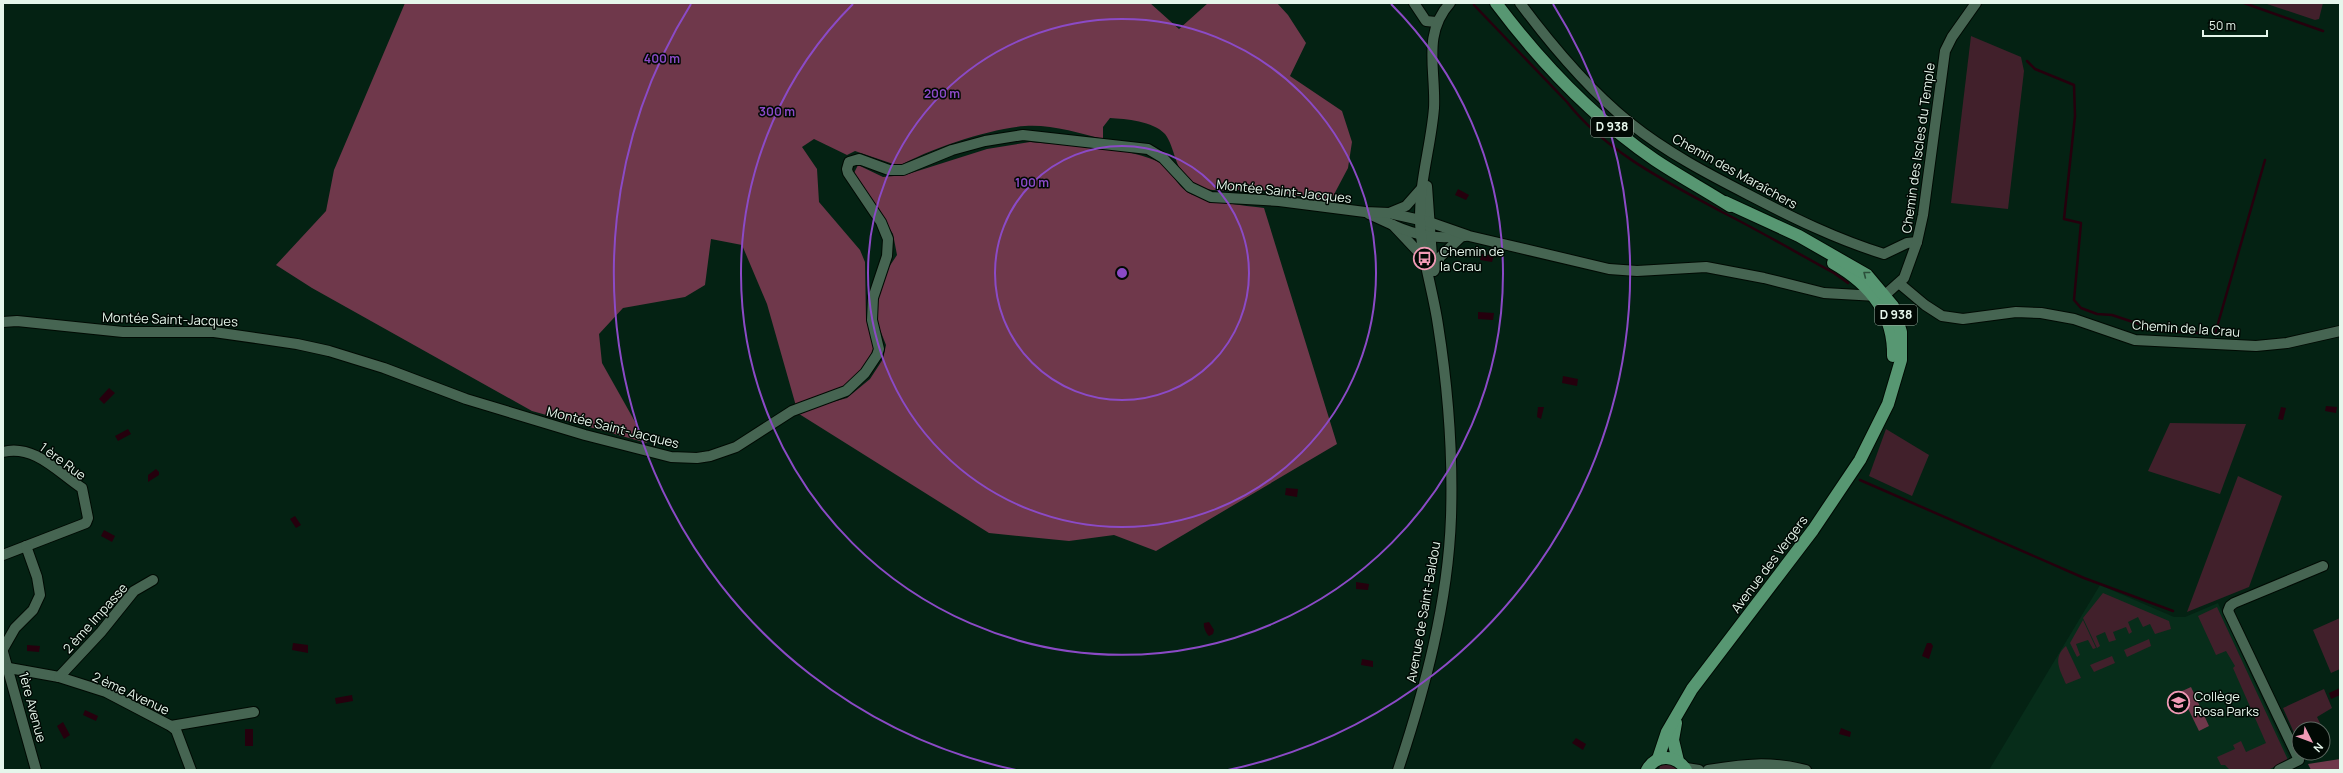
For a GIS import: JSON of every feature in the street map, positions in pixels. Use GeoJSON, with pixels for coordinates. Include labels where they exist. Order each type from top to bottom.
{"type":"FeatureCollection","features":[{"type":"Feature","properties":{"kind":"main road","name":"D 938"},"geometry":{"type":"LineString","coordinates":[[1496,3],[1552,71],[1584,104],[1656,160],[1724,202],[1850,274],[1893,306],[1901,332],[1901,360],[1888,404],[1872,436]]}},
{"type":"Feature","properties":{"kind":"main road","name":"D 938"},"geometry":{"type":"LineString","coordinates":[[1724,202],[1836,255],[1867,275],[1879,295],[1885,313],[1892,336],[1894,358],[1889,383],[1872,436]]}},
{"type":"Feature","properties":{"kind":"main road","name":"Avenue des Vergers"},"geometry":{"type":"LineString","coordinates":[[1658,759],[1667,732],[1703,673],[1829,507],[1860,460],[1872,436]]}},
{"type":"Feature","properties":{"kind":"main road","name":"Avenue des Vergers"},"geometry":{"type":"LineString","coordinates":[[1683,705],[1674,735],[1683,766]]}},
{"type":"Feature","properties":{"kind":"main road"},"geometry":{"type":"LineString","coordinates":[[1658,759],[1668,758],[1683,766]]}},
{"type":"Feature","properties":{"kind":"main road","name":"D 938"},"geometry":{"type":"LineString","coordinates":[[1647,770],[1658,759]]}},
{"type":"Feature","properties":{"kind":"street"},"geometry":{"type":"LineString","coordinates":[[1414,3],[1426,22],[1436,22]]}},
{"type":"Feature","properties":{"kind":"street","name":"Avenue de Saint-Baldou"},"geometry":{"type":"LineString","coordinates":[[1432,287],[1433,272],[1426,237],[1421,189],[1434,108],[1435,81],[1432,48],[1436,22],[1450,3]]}},
{"type":"Feature","properties":{"kind":"street","name":"Chemin des Maraîchers"},"geometry":{"type":"LineString","coordinates":[[1520,3],[1557,50],[1606,102],[1630,123],[1664,147],[1713,177],[1804,224],[1884,254],[1907,242],[1917,242]]}},
{"type":"Feature","properties":{"kind":"street","name":"Chemin des Iscles du Temple"},"geometry":{"type":"LineString","coordinates":[[1879,295],[1900,284],[1907,273],[1917,242],[1923,215],[1945,51],[1952,36],[1976,3]]}},
{"type":"Feature","properties":{"kind":"street","name":"Montée Saint-Jacques"},"geometry":{"type":"LineString","coordinates":[[3,322],[17,321],[123,332],[214,332],[297,344],[329,351],[384,368],[473,401],[585,435],[658,454],[697,458],[710,456],[736,447],[792,411],[846,391],[865,373],[878,355],[879,349],[872,320],[873,298],[887,256],[888,239],[881,222],[848,173],[848,165],[854,159],[896,171],[952,150],[985,141],[1035,135],[1148,150],[1163,158],[1190,188],[1211,197],[1279,200],[1365,212]]}},
{"type":"Feature","properties":{"kind":"street","name":"Avenue de Saint-Baldou"},"geometry":{"type":"LineString","coordinates":[[1424,221],[1425,167]]}},
{"type":"Feature","properties":{"kind":"street"},"geometry":{"type":"LineString","coordinates":[[1389,213],[1406,206],[1421,189]]}},
{"type":"Feature","properties":{"kind":"street"},"geometry":{"type":"LineString","coordinates":[[1365,212],[1426,237],[1465,236]]}},
{"type":"Feature","properties":{"kind":"street"},"geometry":{"type":"LineString","coordinates":[[1365,212],[1389,213],[1424,221],[1465,236],[1609,269],[1643,271],[1706,268],[1764,278],[1824,293],[1879,295]]}},
{"type":"Feature","properties":{"kind":"street"},"geometry":{"type":"LineString","coordinates":[[1394,225],[1424,258]]}},
{"type":"Feature","properties":{"kind":"street"},"geometry":{"type":"LineString","coordinates":[[1433,272],[1440,257],[1465,236]]}},
{"type":"Feature","properties":{"kind":"street","name":"Avenue de Saint-Baldou"},"geometry":{"type":"LineString","coordinates":[[1398,770],[1430,662],[1444,582],[1451,518],[1447,398],[1432,287],[1424,258],[1426,237]]}},
{"type":"Feature","properties":{"kind":"street","name":"Chemin de la Crau"},"geometry":{"type":"LineString","coordinates":[[1900,284],[1942,316],[1963,319],[2016,312],[2041,313],[2074,319],[2135,340],[2256,346],[2287,343],[2340,331]]}},
{"type":"Feature","properties":{"kind":"street","name":"1 ère Rue"},"geometry":{"type":"LineString","coordinates":[[3,452],[14,449],[34,453],[82,488],[88,518],[86,523],[3,555]]}},
{"type":"Feature","properties":{"kind":"street"},"geometry":{"type":"LineString","coordinates":[[3,650],[15,628],[33,610],[40,595],[37,577],[26,546]]}},
{"type":"Feature","properties":{"kind":"street"},"geometry":{"type":"LineString","coordinates":[[2279,770],[2299,760],[2228,611],[2230,606],[2234,603],[2323,566]]}},
{"type":"Feature","properties":{"kind":"street","name":"2 ème Impasse"},"geometry":{"type":"LineString","coordinates":[[59,677],[101,632],[134,591],[152,580]]}},
{"type":"Feature","properties":{"kind":"street","name":"1ère Avenue"},"geometry":{"type":"LineString","coordinates":[[3,650],[36,770]]}},
{"type":"Feature","properties":{"kind":"street","name":"2 ème Avenue"},"geometry":{"type":"LineString","coordinates":[[9,668],[59,677],[106,692],[171,726],[176,730],[191,770]]}},
{"type":"Feature","properties":{"kind":"street"},"geometry":{"type":"LineString","coordinates":[[171,726],[254,712]]}},
{"type":"Feature","properties":{"kind":"street"},"geometry":{"type":"LineString","coordinates":[[1708,770],[1760,763],[1775,764],[1806,770]]}},
{"type":"Feature","properties":{"kind":"street"},"geometry":{"type":"LineString","coordinates":[[1683,766],[1699,770]]}},
{"type":"Feature","properties":{"kind":"shaded area"},"geometry":{"type":"Polygon","coordinates":[[[405,3],[1150,3],[1179,29],[1208,3],[1277,3],[1288,15],[1306,43],[1290,76],[1342,111],[1352,142],[1348,168],[1330,202],[1259,190],[1217,190],[1201,188],[1195,185],[1183,173],[1169,140],[1160,130],[1147,123],[1110,118],[1103,127],[1103,139],[1044,126],[1025,126],[995,131],[960,140],[912,159],[899,166],[855,151],[847,155],[814,139],[802,147],[817,169],[819,202],[860,250],[865,262],[866,319],[874,340],[873,350],[866,364],[846,387],[808,399],[796,406],[767,304],[742,245],[711,239],[705,285],[685,297],[623,308],[599,334],[602,363],[647,443],[532,411],[312,288],[276,265],[326,211],[334,170],[405,3]]]}},
{"type":"Feature","properties":{"kind":"shaded area"},"geometry":{"type":"Polygon","coordinates":[[[2264,3],[2323,3],[2319,19],[2315,20],[2264,3]]]}},
{"type":"Feature","properties":{"kind":"shaded area"},"geometry":{"type":"Polygon","coordinates":[[[1971,36],[2021,57],[2024,71],[2008,209],[1951,203],[1971,36]]]}},
{"type":"Feature","properties":{"kind":"shaded area"},"geometry":{"type":"Polygon","coordinates":[[[1030,142],[1111,149],[1142,156],[1162,164],[1184,190],[1196,196],[1225,203],[1264,208],[1337,444],[1156,551],[1114,535],[1069,541],[989,533],[796,412],[847,398],[870,379],[883,359],[886,345],[877,322],[878,294],[883,276],[897,255],[893,234],[854,173],[858,165],[883,177],[905,175],[987,149],[1030,142]]]}},
{"type":"Feature","properties":{"kind":"shaded area"},"geometry":{"type":"Polygon","coordinates":[[[1458,189],[1469,195],[1466,200],[1455,195],[1458,189]]]}},
{"type":"Feature","properties":{"kind":"shaded area"},"geometry":{"type":"Polygon","coordinates":[[[1482,254],[1494,256],[1492,262],[1480,260],[1482,254]]]}},
{"type":"Feature","properties":{"kind":"shaded area"},"geometry":{"type":"Polygon","coordinates":[[[1478,312],[1494,313],[1493,320],[1478,319],[1478,312]]]}},
{"type":"Feature","properties":{"kind":"shaded area"},"geometry":{"type":"Polygon","coordinates":[[[1563,376],[1578,379],[1577,386],[1562,383],[1563,376]]]}},
{"type":"Feature","properties":{"kind":"shaded area"},"geometry":{"type":"Polygon","coordinates":[[[109,388],[115,393],[104,404],[99,399],[109,388]]]}},
{"type":"Feature","properties":{"kind":"shaded area"},"geometry":{"type":"Polygon","coordinates":[[[2326,406],[2337,407],[2336,413],[2325,411],[2326,406]]]}},
{"type":"Feature","properties":{"kind":"shaded area"},"geometry":{"type":"Polygon","coordinates":[[[1538,407],[1544,407],[1541,419],[1537,417],[1538,407]]]}},
{"type":"Feature","properties":{"kind":"shaded area"},"geometry":{"type":"Polygon","coordinates":[[[2281,407],[2286,408],[2283,420],[2278,419],[2281,407]]]}},
{"type":"Feature","properties":{"kind":"shaded area"},"geometry":{"type":"Polygon","coordinates":[[[2170,423],[2246,424],[2220,494],[2148,471],[2170,423]]]}},
{"type":"Feature","properties":{"kind":"shaded area"},"geometry":{"type":"Polygon","coordinates":[[[128,429],[131,434],[118,441],[115,436],[128,429]]]}},
{"type":"Feature","properties":{"kind":"shaded area"},"geometry":{"type":"Polygon","coordinates":[[[1886,429],[1929,455],[1912,496],[1869,476],[1886,429]]]}},
{"type":"Feature","properties":{"kind":"shaded area"},"geometry":{"type":"Polygon","coordinates":[[[156,469],[159,472],[159,475],[148,482],[148,475],[156,469]]]}},
{"type":"Feature","properties":{"kind":"shaded area"},"geometry":{"type":"Polygon","coordinates":[[[2238,476],[2282,496],[2249,587],[2187,612],[2238,476]]]}},
{"type":"Feature","properties":{"kind":"shaded area"},"geometry":{"type":"Polygon","coordinates":[[[1286,488],[1298,489],[1297,497],[1285,495],[1286,488]]]}},
{"type":"Feature","properties":{"kind":"shaded area"},"geometry":{"type":"Polygon","coordinates":[[[295,516],[301,525],[296,528],[290,519],[295,516]]]}},
{"type":"Feature","properties":{"kind":"shaded area"},"geometry":{"type":"Polygon","coordinates":[[[104,530],[115,536],[112,542],[101,536],[104,530]]]}},
{"type":"Feature","properties":{"kind":"shaded area"},"geometry":{"type":"Polygon","coordinates":[[[1356,582],[1369,584],[1368,590],[1356,589],[1356,582]]]}},
{"type":"Feature","properties":{"kind":"shaded area","name":"Collège Rosa Parks"},"geometry":{"type":"Polygon","coordinates":[[[2100,585],[2174,617],[2185,617],[2218,603],[2291,762],[2275,770],[1989,770],[2100,585]]]}},
{"type":"Feature","properties":{"kind":"shaded area"},"geometry":{"type":"Polygon","coordinates":[[[2103,593],[2169,621],[2171,629],[2155,634],[2150,624],[2143,627],[2138,617],[2128,622],[2132,632],[2129,634],[2126,627],[2113,632],[2116,640],[2109,642],[2105,632],[2096,636],[2100,646],[2097,648],[2083,618],[2103,593]]]}},
{"type":"Feature","properties":{"kind":"shaded area"},"geometry":{"type":"Polygon","coordinates":[[[2217,607],[2288,760],[2268,770],[2230,770],[2225,765],[2221,765],[2217,757],[2235,749],[2233,745],[2241,741],[2246,752],[2266,743],[2233,668],[2235,666],[2226,651],[2216,655],[2198,616],[2217,607]]]}},
{"type":"Feature","properties":{"kind":"shaded area"},"geometry":{"type":"Polygon","coordinates":[[[2340,618],[2340,669],[2331,673],[2313,630],[2340,618]]]}},
{"type":"Feature","properties":{"kind":"shaded area"},"geometry":{"type":"Polygon","coordinates":[[[2083,620],[2096,648],[2093,649],[2088,640],[2076,644],[2080,655],[2077,657],[2070,643],[2083,620]]]}},
{"type":"Feature","properties":{"kind":"shaded area"},"geometry":{"type":"Polygon","coordinates":[[[1209,622],[1214,630],[1213,634],[1209,636],[1204,628],[1204,623],[1209,622]]]}},
{"type":"Feature","properties":{"kind":"shaded area"},"geometry":{"type":"Polygon","coordinates":[[[2149,639],[2151,646],[2127,657],[2124,650],[2149,639]]]}},
{"type":"Feature","properties":{"kind":"shaded area"},"geometry":{"type":"Polygon","coordinates":[[[293,643],[308,645],[308,653],[292,650],[293,643]]]}},
{"type":"Feature","properties":{"kind":"shaded area"},"geometry":{"type":"Polygon","coordinates":[[[1927,643],[1931,643],[1933,646],[1929,659],[1922,656],[1927,643]]]}},
{"type":"Feature","properties":{"kind":"shaded area"},"geometry":{"type":"Polygon","coordinates":[[[27,645],[40,646],[39,652],[27,651],[27,645]]]}},
{"type":"Feature","properties":{"kind":"shaded area"},"geometry":{"type":"Polygon","coordinates":[[[2066,646],[2081,678],[2066,684],[2058,664],[2058,660],[2059,655],[2066,646]]]}},
{"type":"Feature","properties":{"kind":"shaded area"},"geometry":{"type":"Polygon","coordinates":[[[2112,656],[2115,663],[2094,672],[2090,665],[2112,656]]]}},
{"type":"Feature","properties":{"kind":"shaded area"},"geometry":{"type":"Polygon","coordinates":[[[1362,659],[1373,661],[1373,667],[1361,665],[1362,659]]]}},
{"type":"Feature","properties":{"kind":"shaded area"},"geometry":{"type":"Polygon","coordinates":[[[2191,687],[2209,726],[2199,731],[2180,692],[2191,687]]]}},
{"type":"Feature","properties":{"kind":"shaded area"},"geometry":{"type":"Polygon","coordinates":[[[2340,688],[2340,695],[2331,699],[2329,693],[2340,688]]]}},
{"type":"Feature","properties":{"kind":"shaded area"},"geometry":{"type":"Polygon","coordinates":[[[2324,689],[2332,708],[2317,717],[2319,721],[2291,721],[2291,726],[2283,708],[2324,689]]]}},
{"type":"Feature","properties":{"kind":"shaded area"},"geometry":{"type":"Polygon","coordinates":[[[352,695],[353,701],[336,704],[335,698],[352,695]]]}},
{"type":"Feature","properties":{"kind":"shaded area"},"geometry":{"type":"Polygon","coordinates":[[[85,710],[98,716],[96,721],[83,715],[85,710]]]}},
{"type":"Feature","properties":{"kind":"shaded area"},"geometry":{"type":"Polygon","coordinates":[[[63,722],[70,735],[64,739],[57,726],[63,722]]]}},
{"type":"Feature","properties":{"kind":"shaded area"},"geometry":{"type":"Polygon","coordinates":[[[1841,728],[1851,732],[1850,737],[1839,734],[1841,728]]]}},
{"type":"Feature","properties":{"kind":"shaded area"},"geometry":{"type":"Polygon","coordinates":[[[245,729],[253,729],[253,746],[245,746],[245,729]]]}},
{"type":"Feature","properties":{"kind":"shaded area"},"geometry":{"type":"Polygon","coordinates":[[[1576,738],[1586,744],[1583,750],[1572,743],[1576,738]]]}},
{"type":"Feature","properties":{"kind":"shaded area"},"geometry":{"type":"Polygon","coordinates":[[[2340,759],[2340,770],[2311,770],[2308,764],[2331,761],[2340,759]]]}},
{"type":"Feature","properties":{"kind":"shaded area"},"geometry":{"type":"Polygon","coordinates":[[[1671,764],[1679,770],[1659,770],[1660,766],[1671,764]]]}},
{"type":"Feature","properties":{"kind":"waterway"},"geometry":{"type":"LineString","coordinates":[[2244,3],[2323,31]]}},
{"type":"Feature","properties":{"kind":"waterway"},"geometry":{"type":"LineString","coordinates":[[1474,5],[1583,120],[1619,151],[1659,177],[1834,273],[1848,283]]}},
{"type":"Feature","properties":{"kind":"waterway"},"geometry":{"type":"LineString","coordinates":[[2027,61],[2035,69],[2074,85],[2075,116],[2064,219],[2081,223],[2074,300],[2081,308],[2097,314],[2112,315],[2160,331],[2199,333]]}},
{"type":"Feature","properties":{"kind":"waterway"},"geometry":{"type":"LineString","coordinates":[[2215,334],[2265,160]]}},
{"type":"Feature","properties":{"kind":"waterway"},"geometry":{"type":"LineString","coordinates":[[1860,480],[2084,578],[2173,611]]}},
{"type":"Feature","properties":{"kind":"place","name":"Chemin de la Crau"},"geometry":{"type":"Point","coordinates":[1424,258]}},
{"type":"Feature","properties":{"kind":"place","name":"Collège Rosa Parks"},"geometry":{"type":"Point","coordinates":[2179,703]}}]}
